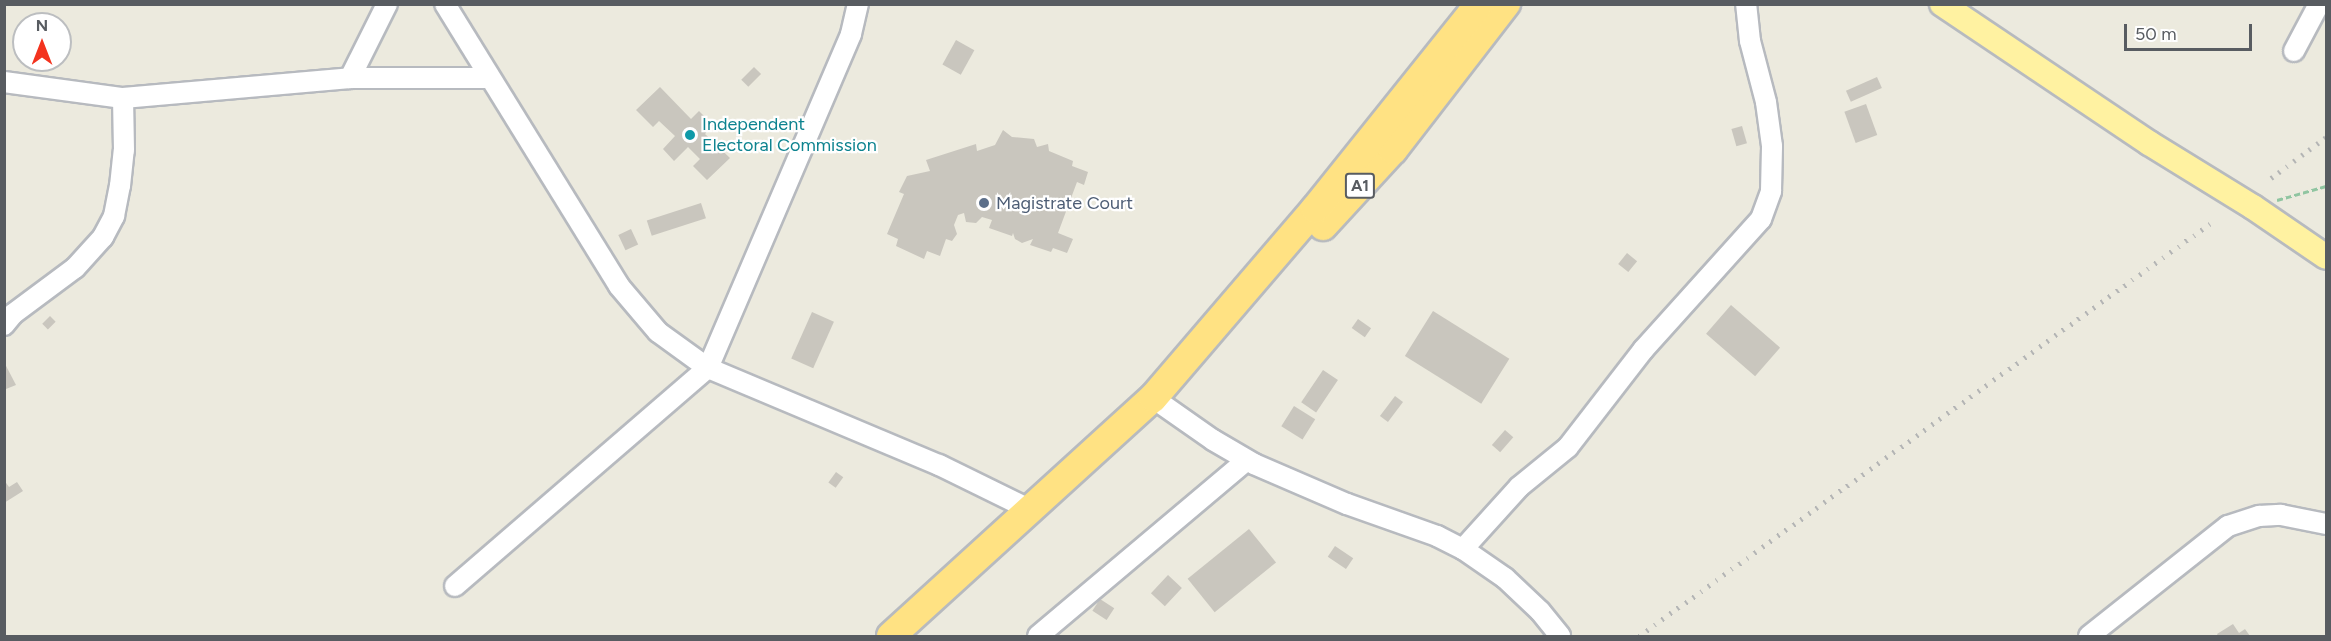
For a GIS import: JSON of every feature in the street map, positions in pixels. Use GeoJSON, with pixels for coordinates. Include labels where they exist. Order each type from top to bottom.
{"type":"FeatureCollection","features":[{"type":"Feature","properties":{"kind":"highway","name":"A1"},"geometry":{"type":"LineString","coordinates":[[891,636],[1153,398],[1315,209],[1479,4]]}},
{"type":"Feature","properties":{"kind":"highway","name":"A1"},"geometry":{"type":"LineString","coordinates":[[1195,351],[1264,292],[1385,159],[1506,4]]}},
{"type":"Feature","properties":{"kind":"main road"},"geometry":{"type":"LineString","coordinates":[[1942,4],[2149,143],[2253,207],[2326,257]]}},
{"type":"Feature","properties":{"kind":"street"},"geometry":{"type":"LineString","coordinates":[[350,78],[387,4]]}},
{"type":"Feature","properties":{"kind":"street"},"geometry":{"type":"LineString","coordinates":[[445,4],[619,286],[658,332],[708,368],[939,465],[1031,510]]}},
{"type":"Feature","properties":{"kind":"street"},"geometry":{"type":"LineString","coordinates":[[455,586],[708,368],[851,34],[858,4]]}},
{"type":"Feature","properties":{"kind":"street"},"geometry":{"type":"LineString","coordinates":[[1463,549],[1519,487],[1568,447],[1643,350],[1761,219],[1771,191],[1772,146],[1766,102],[1750,41],[1746,4]]}},
{"type":"Feature","properties":{"kind":"street"},"geometry":{"type":"LineString","coordinates":[[2294,51],[2319,4]]}},
{"type":"Feature","properties":{"kind":"street"},"geometry":{"type":"LineString","coordinates":[[4,82],[123,98],[350,78],[490,78]]}},
{"type":"Feature","properties":{"kind":"street"},"geometry":{"type":"LineString","coordinates":[[4,325],[13,314],[75,268],[103,237],[114,216],[120,186],[124,150],[123,98]]}},
{"type":"Feature","properties":{"kind":"street"},"geometry":{"type":"LineString","coordinates":[[1153,398],[1213,440],[1247,460],[1347,504],[1437,536],[1463,549],[1504,578],[1540,611],[1560,636]]}},
{"type":"Feature","properties":{"kind":"street"},"geometry":{"type":"LineString","coordinates":[[1038,636],[1247,460]]}},
{"type":"Feature","properties":{"kind":"street"},"geometry":{"type":"LineString","coordinates":[[2089,636],[2228,526],[2259,516],[2281,514],[2326,524]]}},
{"type":"Feature","properties":{"kind":"path"},"geometry":{"type":"LineString","coordinates":[[2253,207],[2326,186]]}},
{"type":"Feature","properties":{"kind":"building"},"geometry":{"type":"Polygon","coordinates":[[[956,40],[974,50],[961,75],[942,64],[956,40]]]}},
{"type":"Feature","properties":{"kind":"building"},"geometry":{"type":"Polygon","coordinates":[[[754,67],[761,74],[748,87],[741,80],[754,67]]]}},
{"type":"Feature","properties":{"kind":"building"},"geometry":{"type":"Polygon","coordinates":[[[1877,77],[1882,88],[1851,102],[1846,91],[1877,77]]]}},
{"type":"Feature","properties":{"kind":"building","name":"Independent Electoral Commission"},"geometry":{"type":"Polygon","coordinates":[[[660,87],[691,119],[699,111],[713,125],[705,134],[730,158],[707,180],[693,166],[700,159],[688,147],[674,161],[663,149],[675,136],[659,121],[653,127],[636,110],[660,87]]]}},
{"type":"Feature","properties":{"kind":"building"},"geometry":{"type":"Polygon","coordinates":[[[1866,104],[1877,135],[1856,143],[1844,112],[1866,104]]]}},
{"type":"Feature","properties":{"kind":"building"},"geometry":{"type":"Polygon","coordinates":[[[1742,126],[1747,143],[1736,146],[1731,129],[1742,126]]]}},
{"type":"Feature","properties":{"kind":"building","name":"Magistrate Court"},"geometry":{"type":"Polygon","coordinates":[[[1003,130],[1012,137],[1034,139],[1037,147],[1048,144],[1049,151],[1073,161],[1072,166],[1088,172],[1084,185],[1077,182],[1058,233],[1073,239],[1067,253],[1053,248],[1051,252],[1030,245],[1033,239],[1022,243],[1015,239],[1013,233],[1012,236],[989,228],[992,220],[982,217],[976,223],[966,222],[964,213],[958,215],[954,225],[957,234],[952,241],[946,239],[940,256],[927,251],[924,259],[896,246],[898,239],[887,234],[904,194],[899,192],[907,176],[930,171],[926,160],[976,144],[977,151],[995,145],[1003,130]]]}},
{"type":"Feature","properties":{"kind":"building"},"geometry":{"type":"Polygon","coordinates":[[[701,203],[706,218],[652,236],[647,221],[701,203]]]}},
{"type":"Feature","properties":{"kind":"building"},"geometry":{"type":"Polygon","coordinates":[[[631,229],[638,244],[625,250],[618,235],[631,229]]]}},
{"type":"Feature","properties":{"kind":"building"},"geometry":{"type":"Polygon","coordinates":[[[1627,253],[1637,261],[1628,272],[1618,264],[1627,253]]]}},
{"type":"Feature","properties":{"kind":"building"},"geometry":{"type":"Polygon","coordinates":[[[1731,305],[1780,348],[1755,376],[1706,334],[1731,305]]]}},
{"type":"Feature","properties":{"kind":"building"},"geometry":{"type":"Polygon","coordinates":[[[1433,311],[1509,359],[1481,404],[1405,356],[1433,311]]]}},
{"type":"Feature","properties":{"kind":"building"},"geometry":{"type":"Polygon","coordinates":[[[812,312],[834,322],[813,368],[791,359],[812,312]]]}},
{"type":"Feature","properties":{"kind":"building"},"geometry":{"type":"Polygon","coordinates":[[[50,316],[56,322],[48,329],[42,324],[50,316]]]}},
{"type":"Feature","properties":{"kind":"building"},"geometry":{"type":"Polygon","coordinates":[[[1358,319],[1371,328],[1365,337],[1352,328],[1358,319]]]}},
{"type":"Feature","properties":{"kind":"building"},"geometry":{"type":"Polygon","coordinates":[[[4,362],[16,385],[6,389],[4,385],[4,362]]]}},
{"type":"Feature","properties":{"kind":"building"},"geometry":{"type":"Polygon","coordinates":[[[1323,370],[1338,380],[1316,412],[1301,402],[1323,370]]]}},
{"type":"Feature","properties":{"kind":"building"},"geometry":{"type":"Polygon","coordinates":[[[1395,396],[1403,402],[1388,422],[1380,416],[1395,396]]]}},
{"type":"Feature","properties":{"kind":"building"},"geometry":{"type":"Polygon","coordinates":[[[1294,406],[1315,419],[1302,440],[1281,426],[1294,406]]]}},
{"type":"Feature","properties":{"kind":"building"},"geometry":{"type":"Polygon","coordinates":[[[1505,430],[1513,437],[1500,452],[1492,445],[1505,430]]]}},
{"type":"Feature","properties":{"kind":"building"},"geometry":{"type":"Polygon","coordinates":[[[836,472],[843,477],[836,488],[828,483],[836,472]]]}},
{"type":"Feature","properties":{"kind":"building"},"geometry":{"type":"Polygon","coordinates":[[[4,480],[9,487],[17,482],[23,491],[4,503],[4,480]]]}},
{"type":"Feature","properties":{"kind":"building"},"geometry":{"type":"Polygon","coordinates":[[[1249,529],[1276,562],[1215,612],[1188,579],[1249,529]]]}},
{"type":"Feature","properties":{"kind":"building"},"geometry":{"type":"Polygon","coordinates":[[[1335,546],[1353,558],[1346,569],[1328,557],[1335,546]]]}},
{"type":"Feature","properties":{"kind":"building"},"geometry":{"type":"Polygon","coordinates":[[[1168,575],[1182,588],[1165,606],[1151,593],[1168,575]]]}},
{"type":"Feature","properties":{"kind":"building"},"geometry":{"type":"Polygon","coordinates":[[[1100,599],[1114,608],[1107,620],[1092,611],[1100,599]]]}},
{"type":"Feature","properties":{"kind":"building"},"geometry":{"type":"Polygon","coordinates":[[[2233,624],[2239,633],[2245,629],[2250,636],[2218,636],[2217,634],[2233,624]]]}},
{"type":"Feature","properties":{"kind":"railway"},"geometry":{"type":"LineString","coordinates":[[2271,178],[2326,137]]}},
{"type":"Feature","properties":{"kind":"railway"},"geometry":{"type":"LineString","coordinates":[[1639,636],[2215,220]]}},
{"type":"Feature","properties":{"kind":"place","name":"Independent Electoral Commission"},"geometry":{"type":"Point","coordinates":[690,135]}},
{"type":"Feature","properties":{"kind":"place","name":"Magistrate Court"},"geometry":{"type":"Point","coordinates":[984,203]}}]}
